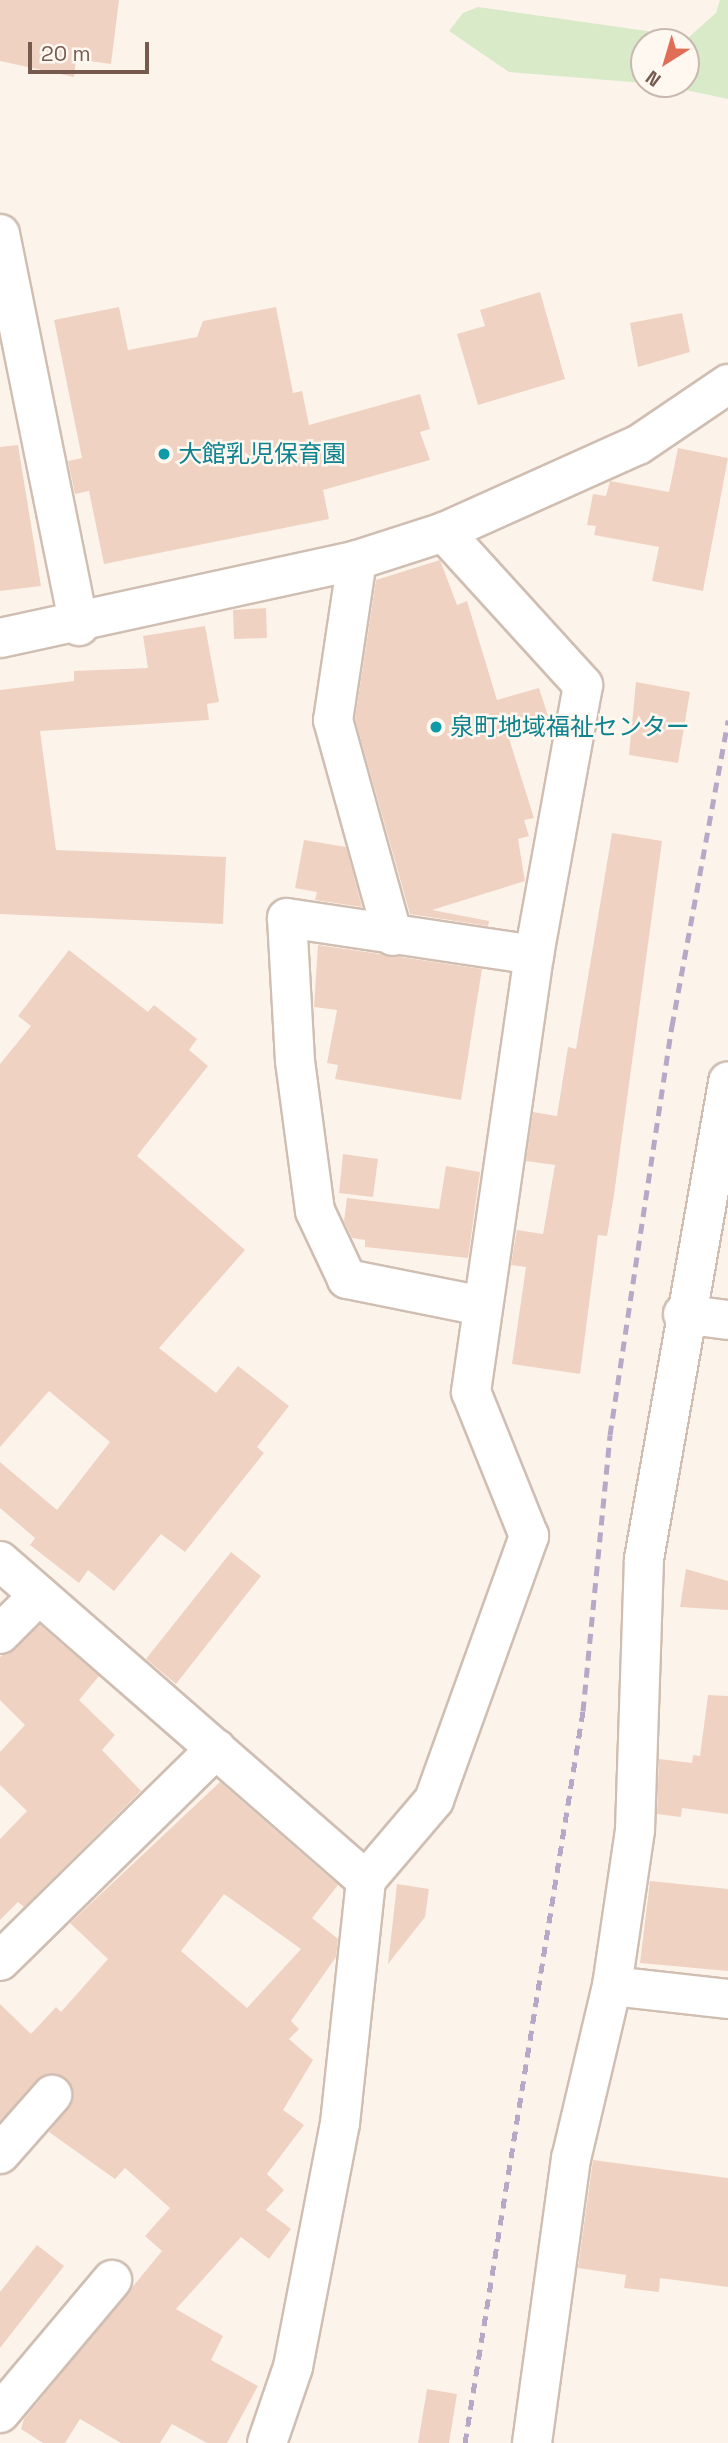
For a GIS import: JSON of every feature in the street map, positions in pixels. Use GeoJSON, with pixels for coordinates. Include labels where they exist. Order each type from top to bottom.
{"type":"FeatureCollection","features":[{"type":"Feature","properties":{"kind":"street"},"geometry":{"type":"LineString","coordinates":[[0,234],[79,626]]}},
{"type":"Feature","properties":{"kind":"street"},"geometry":{"type":"LineString","coordinates":[[0,638],[79,626],[357,560],[444,533],[638,445],[728,384]]}},
{"type":"Feature","properties":{"kind":"street"},"geometry":{"type":"LineString","coordinates":[[267,2443],[293,2367],[340,2123],[366,1880],[433,1800],[529,1536],[471,1392],[534,955],[583,685],[444,533]]}},
{"type":"Feature","properties":{"kind":"street"},"geometry":{"type":"LineString","coordinates":[[357,560],[333,720],[393,936]]}},
{"type":"Feature","properties":{"kind":"street"},"geometry":{"type":"LineString","coordinates":[[482,1306],[347,1279],[315,1210],[295,1061],[287,918],[534,955]]}},
{"type":"Feature","properties":{"kind":"street"},"geometry":{"type":"LineString","coordinates":[[533,2443],[572,2159],[612,1986],[635,1830],[644,1559],[683,1314],[728,1082]]}},
{"type":"Feature","properties":{"kind":"street"},"geometry":{"type":"LineString","coordinates":[[683,1314],[728,1320]]}},
{"type":"Feature","properties":{"kind":"street"},"geometry":{"type":"LineString","coordinates":[[0,1561],[366,1880]]}},
{"type":"Feature","properties":{"kind":"street"},"geometry":{"type":"LineString","coordinates":[[0,1634],[39,1595]]}},
{"type":"Feature","properties":{"kind":"street"},"geometry":{"type":"LineString","coordinates":[[0,1961],[216,1749]]}},
{"type":"Feature","properties":{"kind":"street"},"geometry":{"type":"LineString","coordinates":[[612,1986],[728,1999]]}},
{"type":"Feature","properties":{"kind":"street"},"geometry":{"type":"LineString","coordinates":[[0,2154],[52,2095]]}},
{"type":"Feature","properties":{"kind":"street"},"geometry":{"type":"LineString","coordinates":[[0,2413],[111,2280]]}},
{"type":"Feature","properties":{"kind":"green space"},"geometry":{"type":"Polygon","coordinates":[[[720,0],[728,0],[728,99],[700,93],[699,28],[716,13],[720,0]]]}},
{"type":"Feature","properties":{"kind":"green space"},"geometry":{"type":"Polygon","coordinates":[[[478,7],[630,29],[630,82],[509,72],[449,31],[463,13],[478,7]]]}},
{"type":"Feature","properties":{"kind":"building"},"geometry":{"type":"Polygon","coordinates":[[[0,0],[119,0],[111,64],[76,59],[74,77],[0,61],[0,0]]]}},
{"type":"Feature","properties":{"kind":"building"},"geometry":{"type":"Polygon","coordinates":[[[540,292],[565,379],[478,405],[457,334],[485,326],[480,310],[540,292]]]}},
{"type":"Feature","properties":{"kind":"building"},"geometry":{"type":"Polygon","coordinates":[[[119,307],[128,350],[197,337],[203,321],[276,307],[293,393],[302,391],[309,425],[420,394],[430,429],[420,432],[430,460],[323,490],[329,519],[104,564],[89,491],[75,494],[68,461],[82,458],[54,320],[119,307]]]}},
{"type":"Feature","properties":{"kind":"building"},"geometry":{"type":"Polygon","coordinates":[[[682,313],[690,352],[638,367],[630,323],[682,313]]]}},
{"type":"Feature","properties":{"kind":"building"},"geometry":{"type":"Polygon","coordinates":[[[18,445],[41,586],[0,591],[0,447],[18,445]]]}},
{"type":"Feature","properties":{"kind":"building"},"geometry":{"type":"Polygon","coordinates":[[[678,448],[728,458],[703,591],[652,581],[659,547],[594,535],[596,526],[587,525],[593,494],[606,496],[610,481],[669,492],[678,448]]]}},
{"type":"Feature","properties":{"kind":"building","name":"泉町地域福祉センター"},"geometry":{"type":"Polygon","coordinates":[[[440,560],[457,605],[467,601],[497,700],[539,688],[549,719],[507,732],[534,818],[524,820],[529,836],[518,839],[525,881],[432,910],[489,921],[488,926],[410,914],[355,719],[376,580],[440,560]]]}},
{"type":"Feature","properties":{"kind":"building"},"geometry":{"type":"Polygon","coordinates":[[[266,608],[267,638],[234,639],[233,610],[266,608]]]}},
{"type":"Feature","properties":{"kind":"building"},"geometry":{"type":"Polygon","coordinates":[[[205,626],[219,702],[207,704],[209,720],[40,731],[56,850],[226,857],[223,924],[0,914],[0,690],[74,681],[74,671],[148,668],[143,636],[205,626]]]}},
{"type":"Feature","properties":{"kind":"building"},"geometry":{"type":"Polygon","coordinates":[[[636,682],[690,692],[678,763],[629,755],[636,682]]]}},
{"type":"Feature","properties":{"kind":"building"},"geometry":{"type":"Polygon","coordinates":[[[612,833],[662,841],[614,1195],[607,1236],[598,1235],[580,1374],[512,1364],[526,1267],[511,1265],[517,1230],[543,1234],[555,1165],[526,1161],[533,1112],[557,1116],[568,1047],[576,1049],[612,833]]]}},
{"type":"Feature","properties":{"kind":"building"},"geometry":{"type":"Polygon","coordinates":[[[304,840],[346,847],[362,907],[315,900],[317,892],[295,888],[304,840]]]}},
{"type":"Feature","properties":{"kind":"building"},"geometry":{"type":"Polygon","coordinates":[[[318,945],[482,969],[461,1100],[335,1079],[338,1065],[327,1063],[337,1010],[314,1007],[318,945]]]}},
{"type":"Feature","properties":{"kind":"building"},"geometry":{"type":"Polygon","coordinates":[[[69,950],[148,1012],[154,1005],[197,1039],[189,1050],[208,1066],[137,1156],[245,1250],[159,1348],[216,1393],[238,1366],[289,1406],[257,1447],[264,1453],[185,1552],[161,1534],[114,1591],[88,1570],[79,1583],[30,1545],[35,1538],[0,1508],[0,1462],[57,1510],[110,1442],[49,1391],[0,1447],[0,1064],[31,1026],[18,1016],[69,950]]]}},
{"type":"Feature","properties":{"kind":"building"},"geometry":{"type":"Polygon","coordinates":[[[343,1154],[378,1159],[373,1197],[339,1193],[343,1154]]]}},
{"type":"Feature","properties":{"kind":"building"},"geometry":{"type":"Polygon","coordinates":[[[446,1166],[480,1172],[468,1258],[365,1247],[365,1240],[352,1238],[344,1221],[347,1198],[439,1209],[446,1166]]]}},
{"type":"Feature","properties":{"kind":"building"},"geometry":{"type":"Polygon","coordinates":[[[231,1552],[261,1576],[176,1684],[146,1659],[231,1552]]]}},
{"type":"Feature","properties":{"kind":"building"},"geometry":{"type":"Polygon","coordinates":[[[686,1569],[728,1581],[728,1610],[680,1607],[686,1569]]]}},
{"type":"Feature","properties":{"kind":"building"},"geometry":{"type":"Polygon","coordinates":[[[40,1625],[99,1676],[79,1700],[115,1735],[102,1750],[141,1791],[24,1907],[18,1902],[0,1920],[0,1839],[27,1811],[0,1785],[0,1752],[25,1725],[0,1700],[0,1657],[40,1625]]]}},
{"type":"Feature","properties":{"kind":"building"},"geometry":{"type":"Polygon","coordinates":[[[708,1695],[728,1696],[728,1814],[682,1808],[681,1817],[657,1814],[659,1759],[692,1763],[693,1755],[700,1756],[708,1695]]]}},
{"type":"Feature","properties":{"kind":"building"},"geometry":{"type":"Polygon","coordinates":[[[220,1782],[338,1885],[312,1918],[338,1939],[336,1957],[291,2021],[299,2029],[289,2039],[313,2060],[283,2110],[304,2125],[267,2174],[284,2190],[266,2210],[291,2229],[269,2259],[241,2237],[176,2309],[223,2336],[211,2360],[258,2386],[227,2443],[207,2443],[172,2424],[160,2443],[121,2443],[80,2419],[65,2443],[43,2443],[21,2429],[24,2419],[162,2251],[145,2236],[170,2208],[125,2168],[115,2179],[49,2132],[73,2100],[66,2078],[44,2075],[0,2121],[0,2004],[31,2034],[56,2007],[61,2012],[108,1959],[70,1923],[220,1782]],[[224,1894],[181,1951],[247,2008],[301,1949],[224,1894]]]}},
{"type":"Feature","properties":{"kind":"building"},"geometry":{"type":"Polygon","coordinates":[[[650,1881],[728,1889],[728,1971],[640,1963],[650,1881]]]}},
{"type":"Feature","properties":{"kind":"building"},"geometry":{"type":"Polygon","coordinates":[[[397,1884],[429,1889],[425,1917],[388,1964],[397,1884]]]}},
{"type":"Feature","properties":{"kind":"building"},"geometry":{"type":"Polygon","coordinates":[[[593,2160],[728,2178],[728,2287],[660,2278],[659,2292],[624,2288],[626,2275],[578,2268],[593,2160]]]}},
{"type":"Feature","properties":{"kind":"building"},"geometry":{"type":"Polygon","coordinates":[[[37,2245],[64,2266],[0,2348],[0,2292],[37,2245]]]}},
{"type":"Feature","properties":{"kind":"building"},"geometry":{"type":"Polygon","coordinates":[[[427,2389],[457,2394],[449,2443],[418,2443],[427,2389]]]}},
{"type":"Feature","properties":{"kind":"railway"},"geometry":{"type":"LineString","coordinates":[[465,2443],[583,1711],[610,1435],[672,1026],[728,720]]}},
{"type":"Feature","properties":{"kind":"place","name":"大館乳児保育園"},"geometry":{"type":"Point","coordinates":[164,454]}},
{"type":"Feature","properties":{"kind":"place","name":"泉町地域福祉センター"},"geometry":{"type":"Point","coordinates":[436,727]}}]}
